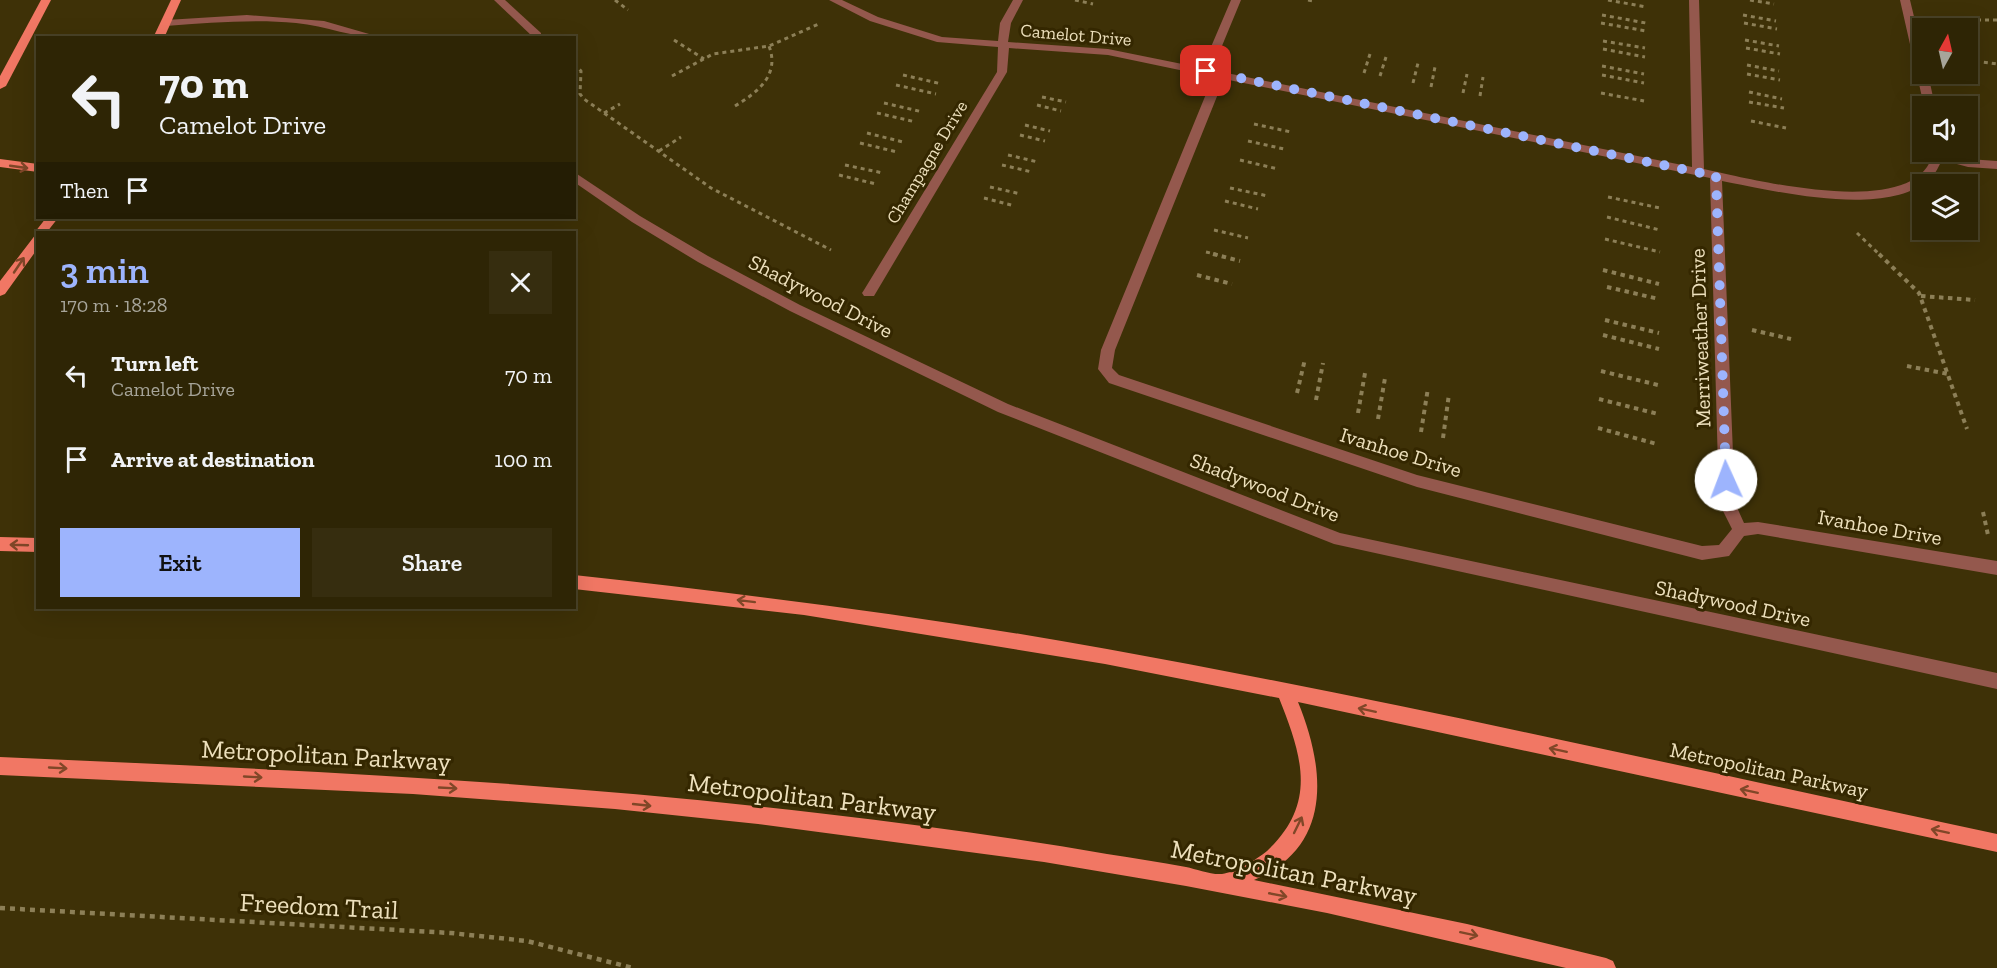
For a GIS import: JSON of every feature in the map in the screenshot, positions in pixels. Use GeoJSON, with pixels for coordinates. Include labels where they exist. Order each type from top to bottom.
{"type":"FeatureCollection","features":[{"type":"Feature","properties":{"kind":"main road"},"geometry":{"type":"LineString","coordinates":[[0,86],[46,0]]}},
{"type":"Feature","properties":{"kind":"main road"},"geometry":{"type":"LineString","coordinates":[[159,36],[176,0]]}},
{"type":"Feature","properties":{"kind":"main road"},"geometry":{"type":"LineString","coordinates":[[0,163],[36,168]]}},
{"type":"Feature","properties":{"kind":"main road"},"geometry":{"type":"LineString","coordinates":[[0,291],[36,241]]}},
{"type":"Feature","properties":{"kind":"main road"},"geometry":{"type":"LineString","coordinates":[[0,544],[36,545]]}},
{"type":"Feature","properties":{"kind":"main road","name":"Metropolitan Parkway"},"geometry":{"type":"LineString","coordinates":[[576,582],[792,606],[1094,654],[1285,692],[1997,843]]}},
{"type":"Feature","properties":{"kind":"main road"},"geometry":{"type":"LineString","coordinates":[[1220,884],[1266,864],[1293,837],[1310,802],[1310,764],[1301,729],[1285,692]]}},
{"type":"Feature","properties":{"kind":"main road","name":"Metropolitan Parkway"},"geometry":{"type":"LineString","coordinates":[[0,766],[351,782],[631,803],[943,839],[1220,884],[1384,916],[1606,968]]}},
{"type":"Feature","properties":{"kind":"street"},"geometry":{"type":"LineString","coordinates":[[499,0],[537,35]]}},
{"type":"Feature","properties":{"kind":"street","name":"Camelot Drive"},"geometry":{"type":"LineString","coordinates":[[834,0],[874,19],[941,40],[1108,52],[1782,189],[1839,195],[1884,192],[1919,181],[1929,173],[1934,162]]}},
{"type":"Feature","properties":{"kind":"street","name":"Champagne Drive"},"geometry":{"type":"LineString","coordinates":[[869,293],[1002,72],[1006,60],[1005,23],[1018,0]]}},
{"type":"Feature","properties":{"kind":"street"},"geometry":{"type":"LineString","coordinates":[[1213,73],[1236,0]]}},
{"type":"Feature","properties":{"kind":"street"},"geometry":{"type":"LineString","coordinates":[[1694,0],[1698,173]]}},
{"type":"Feature","properties":{"kind":"street"},"geometry":{"type":"LineString","coordinates":[[1905,0],[1928,96]]}},
{"type":"Feature","properties":{"kind":"street"},"geometry":{"type":"LineString","coordinates":[[166,23],[273,16],[315,21],[371,36]]}},
{"type":"Feature","properties":{"kind":"street","name":"Ivanhoe Drive"},"geometry":{"type":"LineString","coordinates":[[1213,73],[1108,350],[1105,369],[1114,379],[1135,389],[1417,481],[1702,553],[1723,551],[1740,530],[1758,528],[1997,568]]}},
{"type":"Feature","properties":{"kind":"street"},"geometry":{"type":"LineString","coordinates":[[1965,162],[1997,165]]}},
{"type":"Feature","properties":{"kind":"street","name":"Merriweather Drive"},"geometry":{"type":"LineString","coordinates":[[1716,176],[1727,503],[1740,530]]}},
{"type":"Feature","properties":{"kind":"street","name":"Shadywood Drive"},"geometry":{"type":"LineString","coordinates":[[576,177],[636,219],[703,259],[795,308],[992,403],[1339,539],[1997,681]]}},
{"type":"Feature","properties":{"kind":"path"},"geometry":{"type":"LineString","coordinates":[[615,0],[628,10]]}},
{"type":"Feature","properties":{"kind":"path"},"geometry":{"type":"LineString","coordinates":[[1075,0],[1093,4]]}},
{"type":"Feature","properties":{"kind":"path"},"geometry":{"type":"LineString","coordinates":[[1308,0],[1314,1]]}},
{"type":"Feature","properties":{"kind":"path"},"geometry":{"type":"LineString","coordinates":[[1608,0],[1646,7]]}},
{"type":"Feature","properties":{"kind":"path"},"geometry":{"type":"LineString","coordinates":[[1750,0],[1774,4]]}},
{"type":"Feature","properties":{"kind":"path"},"geometry":{"type":"LineString","coordinates":[[1602,15],[1646,23]]}},
{"type":"Feature","properties":{"kind":"path"},"geometry":{"type":"LineString","coordinates":[[1743,15],[1776,21]]}},
{"type":"Feature","properties":{"kind":"path"},"geometry":{"type":"LineString","coordinates":[[672,76],[723,51],[769,46],[801,34],[825,20]]}},
{"type":"Feature","properties":{"kind":"path"},"geometry":{"type":"LineString","coordinates":[[1978,20],[1997,20]]}},
{"type":"Feature","properties":{"kind":"path"},"geometry":{"type":"LineString","coordinates":[[1602,23],[1646,31]]}},
{"type":"Feature","properties":{"kind":"path"},"geometry":{"type":"LineString","coordinates":[[1744,23],[1777,29]]}},
{"type":"Feature","properties":{"kind":"path"},"geometry":{"type":"LineString","coordinates":[[674,40],[704,59]]}},
{"type":"Feature","properties":{"kind":"path"},"geometry":{"type":"LineString","coordinates":[[1745,40],[1779,46]]}},
{"type":"Feature","properties":{"kind":"path"},"geometry":{"type":"LineString","coordinates":[[1603,41],[1645,48]]}},
{"type":"Feature","properties":{"kind":"path"},"geometry":{"type":"LineString","coordinates":[[735,106],[752,96],[766,80],[774,59],[769,46]]}},
{"type":"Feature","properties":{"kind":"path"},"geometry":{"type":"LineString","coordinates":[[1746,48],[1780,54]]}},
{"type":"Feature","properties":{"kind":"path"},"geometry":{"type":"LineString","coordinates":[[1603,49],[1645,57]]}},
{"type":"Feature","properties":{"kind":"path"},"geometry":{"type":"LineString","coordinates":[[1364,73],[1370,54]]}},
{"type":"Feature","properties":{"kind":"path"},"geometry":{"type":"LineString","coordinates":[[1380,76],[1386,57]]}},
{"type":"Feature","properties":{"kind":"path"},"geometry":{"type":"LineString","coordinates":[[1978,61],[1997,64]]}},
{"type":"Feature","properties":{"kind":"path"},"geometry":{"type":"LineString","coordinates":[[1413,83],[1418,63]]}},
{"type":"Feature","properties":{"kind":"path"},"geometry":{"type":"LineString","coordinates":[[1747,65],[1779,71]]}},
{"type":"Feature","properties":{"kind":"path"},"geometry":{"type":"LineString","coordinates":[[576,66],[581,71],[580,94],[603,113],[740,205],[831,250]]}},
{"type":"Feature","properties":{"kind":"path"},"geometry":{"type":"LineString","coordinates":[[1602,66],[1644,74]]}},
{"type":"Feature","properties":{"kind":"path"},"geometry":{"type":"LineString","coordinates":[[1431,87],[1435,67]]}},
{"type":"Feature","properties":{"kind":"path"},"geometry":{"type":"LineString","coordinates":[[1463,93],[1467,74]]}},
{"type":"Feature","properties":{"kind":"path"},"geometry":{"type":"LineString","coordinates":[[903,75],[942,84]]}},
{"type":"Feature","properties":{"kind":"path"},"geometry":{"type":"LineString","coordinates":[[1602,75],[1644,83]]}},
{"type":"Feature","properties":{"kind":"path"},"geometry":{"type":"LineString","coordinates":[[1748,75],[1780,80]]}},
{"type":"Feature","properties":{"kind":"path"},"geometry":{"type":"LineString","coordinates":[[1480,96],[1483,77]]}},
{"type":"Feature","properties":{"kind":"path"},"geometry":{"type":"LineString","coordinates":[[896,85],[936,94]]}},
{"type":"Feature","properties":{"kind":"path"},"geometry":{"type":"LineString","coordinates":[[1749,92],[1782,99]]}},
{"type":"Feature","properties":{"kind":"path"},"geometry":{"type":"LineString","coordinates":[[1601,93],[1644,101]]}},
{"type":"Feature","properties":{"kind":"path"},"geometry":{"type":"LineString","coordinates":[[1042,96],[1065,102]]}},
{"type":"Feature","properties":{"kind":"path"},"geometry":{"type":"LineString","coordinates":[[1749,102],[1784,108]]}},
{"type":"Feature","properties":{"kind":"path"},"geometry":{"type":"LineString","coordinates":[[603,113],[620,104]]}},
{"type":"Feature","properties":{"kind":"path"},"geometry":{"type":"LineString","coordinates":[[884,104],[923,112]]}},
{"type":"Feature","properties":{"kind":"path"},"geometry":{"type":"LineString","coordinates":[[1036,105],[1061,111]]}},
{"type":"Feature","properties":{"kind":"path"},"geometry":{"type":"LineString","coordinates":[[877,113],[916,122]]}},
{"type":"Feature","properties":{"kind":"path"},"geometry":{"type":"LineString","coordinates":[[1751,122],[1785,128]]}},
{"type":"Feature","properties":{"kind":"path"},"geometry":{"type":"LineString","coordinates":[[1254,123],[1291,132]]}},
{"type":"Feature","properties":{"kind":"path"},"geometry":{"type":"LineString","coordinates":[[1025,125],[1050,131]]}},
{"type":"Feature","properties":{"kind":"path"},"geometry":{"type":"LineString","coordinates":[[867,133],[903,142]]}},
{"type":"Feature","properties":{"kind":"path"},"geometry":{"type":"LineString","coordinates":[[1020,135],[1045,141]]}},
{"type":"Feature","properties":{"kind":"path"},"geometry":{"type":"LineString","coordinates":[[658,152],[681,138]]}},
{"type":"Feature","properties":{"kind":"path"},"geometry":{"type":"LineString","coordinates":[[1248,141],[1284,149]]}},
{"type":"Feature","properties":{"kind":"path"},"geometry":{"type":"LineString","coordinates":[[860,143],[897,152]]}},
{"type":"Feature","properties":{"kind":"path"},"geometry":{"type":"LineString","coordinates":[[1008,155],[1038,162]]}},
{"type":"Feature","properties":{"kind":"path"},"geometry":{"type":"LineString","coordinates":[[1240,160],[1278,169]]}},
{"type":"Feature","properties":{"kind":"path"},"geometry":{"type":"LineString","coordinates":[[845,165],[883,173]]}},
{"type":"Feature","properties":{"kind":"path"},"geometry":{"type":"LineString","coordinates":[[1002,165],[1032,172]]}},
{"type":"Feature","properties":{"kind":"path"},"geometry":{"type":"LineString","coordinates":[[839,175],[876,184]]}},
{"type":"Feature","properties":{"kind":"path"},"geometry":{"type":"LineString","coordinates":[[990,187],[1021,194]]}},
{"type":"Feature","properties":{"kind":"path"},"geometry":{"type":"LineString","coordinates":[[1230,188],[1268,196]]}},
{"type":"Feature","properties":{"kind":"path"},"geometry":{"type":"LineString","coordinates":[[1608,197],[1660,208]]}},
{"type":"Feature","properties":{"kind":"path"},"geometry":{"type":"LineString","coordinates":[[984,198],[1015,206]]}},
{"type":"Feature","properties":{"kind":"path"},"geometry":{"type":"LineString","coordinates":[[1225,201],[1258,209]]}},
{"type":"Feature","properties":{"kind":"path"},"geometry":{"type":"LineString","coordinates":[[1606,217],[1660,230]]}},
{"type":"Feature","properties":{"kind":"path"},"geometry":{"type":"LineString","coordinates":[[1214,230],[1248,238]]}},
{"type":"Feature","properties":{"kind":"path"},"geometry":{"type":"LineString","coordinates":[[1857,232],[1920,295],[1967,429]]}},
{"type":"Feature","properties":{"kind":"path"},"geometry":{"type":"LineString","coordinates":[[1605,239],[1660,252]]}},
{"type":"Feature","properties":{"kind":"path"},"geometry":{"type":"LineString","coordinates":[[1206,252],[1240,261]]}},
{"type":"Feature","properties":{"kind":"path"},"geometry":{"type":"LineString","coordinates":[[1603,270],[1659,284]]}},
{"type":"Feature","properties":{"kind":"path"},"geometry":{"type":"LineString","coordinates":[[1197,275],[1232,284]]}},
{"type":"Feature","properties":{"kind":"path"},"geometry":{"type":"LineString","coordinates":[[1607,287],[1659,299]]}},
{"type":"Feature","properties":{"kind":"path"},"geometry":{"type":"LineString","coordinates":[[1920,295],[1975,300]]}},
{"type":"Feature","properties":{"kind":"path"},"geometry":{"type":"LineString","coordinates":[[1605,320],[1659,333]]}},
{"type":"Feature","properties":{"kind":"path"},"geometry":{"type":"LineString","coordinates":[[1748,329],[1791,339]]}},
{"type":"Feature","properties":{"kind":"path"},"geometry":{"type":"LineString","coordinates":[[1604,335],[1659,349]]}},
{"type":"Feature","properties":{"kind":"path"},"geometry":{"type":"LineString","coordinates":[[1297,393],[1305,359]]}},
{"type":"Feature","properties":{"kind":"path"},"geometry":{"type":"LineString","coordinates":[[1316,400],[1323,363]]}},
{"type":"Feature","properties":{"kind":"path"},"geometry":{"type":"LineString","coordinates":[[1907,366],[1948,374]]}},
{"type":"Feature","properties":{"kind":"path"},"geometry":{"type":"LineString","coordinates":[[1601,371],[1658,385]]}},
{"type":"Feature","properties":{"kind":"path"},"geometry":{"type":"LineString","coordinates":[[1358,413],[1365,374]]}},
{"type":"Feature","properties":{"kind":"path"},"geometry":{"type":"LineString","coordinates":[[1378,419],[1385,378]]}},
{"type":"Feature","properties":{"kind":"path"},"geometry":{"type":"LineString","coordinates":[[1421,432],[1428,388]]}},
{"type":"Feature","properties":{"kind":"path"},"geometry":{"type":"LineString","coordinates":[[1443,438],[1449,394]]}},
{"type":"Feature","properties":{"kind":"path"},"geometry":{"type":"LineString","coordinates":[[1599,399],[1658,414]]}},
{"type":"Feature","properties":{"kind":"path"},"geometry":{"type":"LineString","coordinates":[[1598,428],[1658,444]]}},
{"type":"Feature","properties":{"kind":"path","name":"Freedom Trail"},"geometry":{"type":"LineString","coordinates":[[0,908],[439,933],[516,940],[633,968]]}},
{"type":"Feature","properties":{"kind":"route"},"geometry":{"type":"LineString","coordinates":[[1206,71],[1716,176],[1726,480]]}}]}
